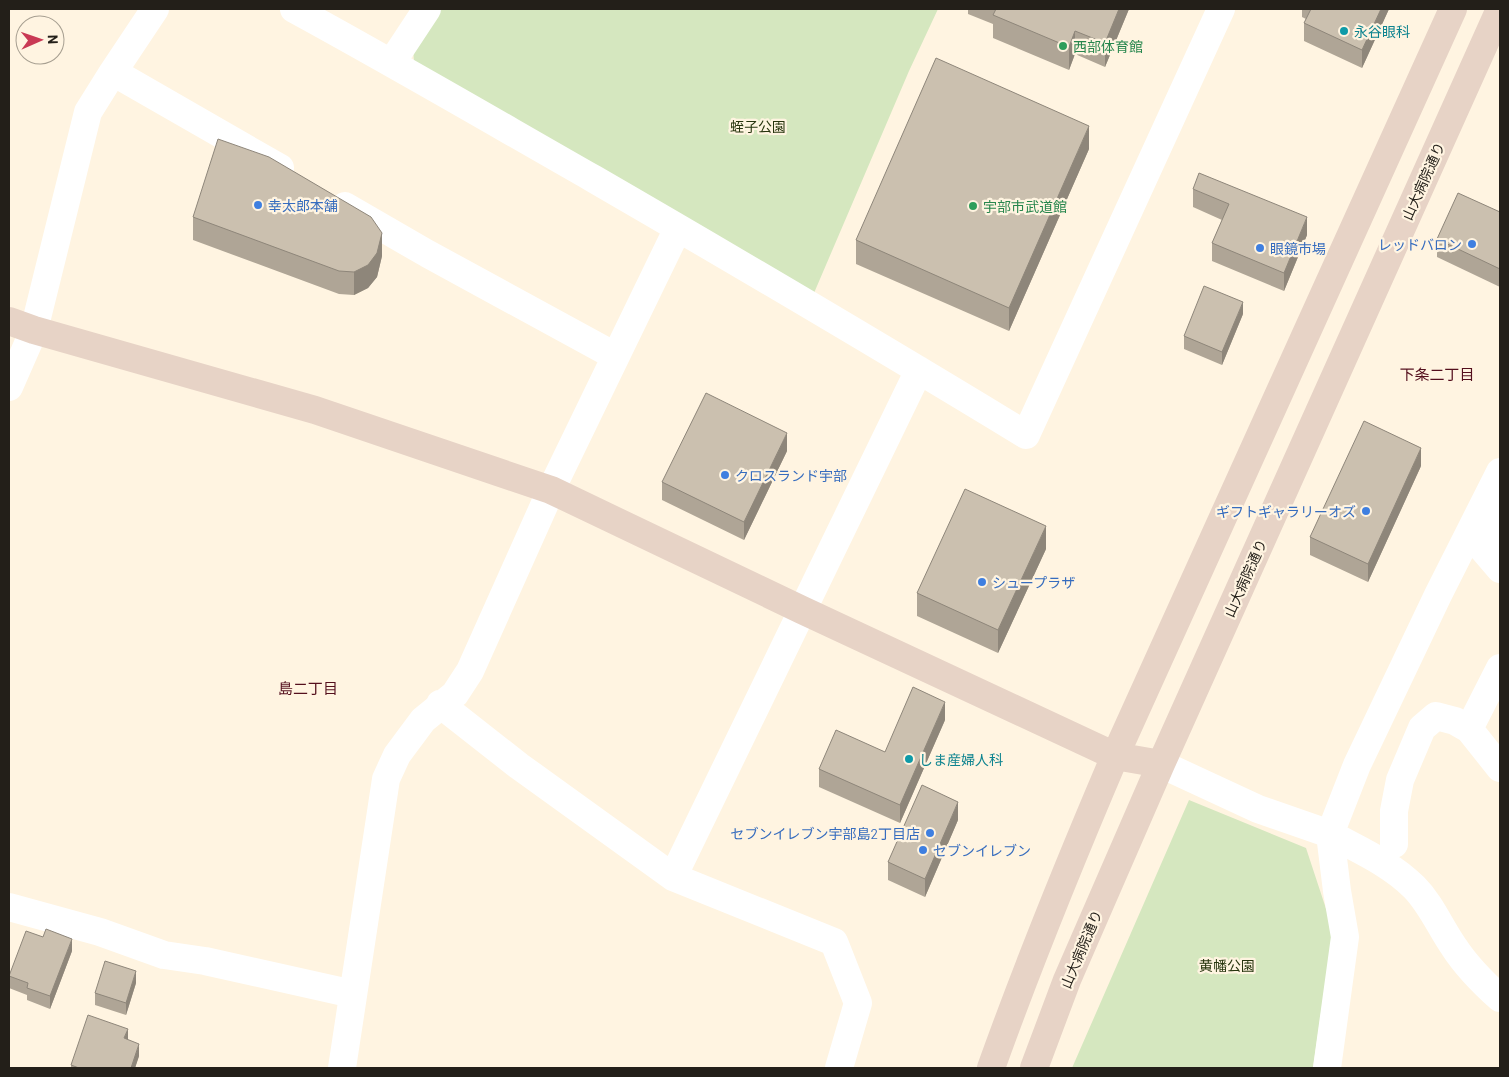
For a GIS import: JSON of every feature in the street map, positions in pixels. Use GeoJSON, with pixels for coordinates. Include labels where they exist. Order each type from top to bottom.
{"type":"FeatureCollection","features":[{"type":"Feature","properties":{"kind":"street"},"geometry":{"type":"LineString","coordinates":[[9,387],[34,330],[88,112],[155,9]]}},
{"type":"Feature","properties":{"kind":"street"},"geometry":{"type":"LineString","coordinates":[[294,9],[392,62],[678,228],[1026,435],[1221,9]]}},
{"type":"Feature","properties":{"kind":"street"},"geometry":{"type":"LineString","coordinates":[[392,62],[427,9]]}},
{"type":"Feature","properties":{"kind":"street"},"geometry":{"type":"LineString","coordinates":[[991,1068],[1072,854],[1453,9]]}},
{"type":"Feature","properties":{"kind":"street","name":"山大病院通り"},"geometry":{"type":"LineString","coordinates":[[1034,1068],[1067,980],[1161,764],[1500,9]]}},
{"type":"Feature","properties":{"kind":"street"},"geometry":{"type":"LineString","coordinates":[[113,72],[300,180]]}},
{"type":"Feature","properties":{"kind":"street"},"geometry":{"type":"LineString","coordinates":[[326,195],[428,254],[615,356]]}},
{"type":"Feature","properties":{"kind":"street"},"geometry":{"type":"LineString","coordinates":[[342,1068],[386,779],[397,755],[423,720],[454,694],[470,671],[551,490],[678,228]]}},
{"type":"Feature","properties":{"kind":"street"},"geometry":{"type":"LineString","coordinates":[[9,321],[34,330],[314,410],[551,490],[1115,756],[1161,764],[1258,809],[1330,834],[1388,865],[1415,888],[1434,913],[1454,947],[1480,981],[1500,998]]}},
{"type":"Feature","properties":{"kind":"street"},"geometry":{"type":"LineString","coordinates":[[673,877],[919,370]]}},
{"type":"Feature","properties":{"kind":"street"},"geometry":{"type":"LineString","coordinates":[[1327,1068],[1345,937],[1330,834],[1357,765],[1438,595],[1500,472]]}},
{"type":"Feature","properties":{"kind":"street"},"geometry":{"type":"LineString","coordinates":[[1500,513],[1482,548],[1500,569]]}},
{"type":"Feature","properties":{"kind":"street"},"geometry":{"type":"LineString","coordinates":[[1469,729],[1500,668]]}},
{"type":"Feature","properties":{"kind":"street"},"geometry":{"type":"LineString","coordinates":[[440,704],[519,766],[673,877],[834,942],[858,1003],[839,1068]]}},
{"type":"Feature","properties":{"kind":"street"},"geometry":{"type":"LineString","coordinates":[[1394,844],[1394,812],[1400,780],[1422,728],[1436,716],[1455,721],[1469,729],[1500,768]]}},
{"type":"Feature","properties":{"kind":"street"},"geometry":{"type":"LineString","coordinates":[[9,907],[92,930],[164,954],[205,961],[354,994]]}},
{"type":"Feature","properties":{"kind":"green space","name":"蛭子公園"},"geometry":{"type":"Polygon","coordinates":[[[441,9],[938,9],[909,71],[814,293],[414,62],[413,48],[441,9]]]}},
{"type":"Feature","properties":{"kind":"green space","name":"黄幡公園"},"geometry":{"type":"Polygon","coordinates":[[[1189,800],[1306,848],[1333,930],[1313,1068],[1072,1068],[1189,800]]]}},
{"type":"Feature","properties":{"kind":"building"},"geometry":{"type":"Polygon","coordinates":[[[996,9],[1119,9],[1105,43],[1075,31],[1069,47],[993,15],[996,9]]]}},
{"type":"Feature","properties":{"kind":"building"},"geometry":{"type":"Polygon","coordinates":[[[1311,9],[1381,9],[1362,50],[1304,23],[1311,9]]]}},
{"type":"Feature","properties":{"kind":"building","name":"宇部市武道館"},"geometry":{"type":"Polygon","coordinates":[[[936,58],[1089,126],[1009,308],[856,240],[936,58]]]}},
{"type":"Feature","properties":{"kind":"building","name":"幸太郎本舗"},"geometry":{"type":"Polygon","coordinates":[[[218,139],[269,157],[371,217],[382,233],[377,253],[368,265],[354,272],[339,271],[193,217],[218,139]]]}},
{"type":"Feature","properties":{"kind":"building","name":"眼鏡市場"},"geometry":{"type":"Polygon","coordinates":[[[1199,173],[1307,217],[1284,273],[1212,243],[1229,204],[1193,189],[1199,173]]]}},
{"type":"Feature","properties":{"kind":"building","name":"レッドバロン"},"geometry":{"type":"Polygon","coordinates":[[[1458,193],[1500,212],[1500,269],[1437,239],[1458,193]]]}},
{"type":"Feature","properties":{"kind":"building"},"geometry":{"type":"Polygon","coordinates":[[[1204,286],[1243,302],[1222,352],[1184,336],[1204,286]]]}},
{"type":"Feature","properties":{"kind":"building","name":"クロスランド宇部"},"geometry":{"type":"Polygon","coordinates":[[[706,393],[787,433],[744,522],[662,482],[706,393]]]}},
{"type":"Feature","properties":{"kind":"building","name":"ギフトギャラリーオズ"},"geometry":{"type":"Polygon","coordinates":[[[1364,421],[1421,448],[1368,564],[1310,537],[1364,421]]]}},
{"type":"Feature","properties":{"kind":"building","name":"シュープラザ"},"geometry":{"type":"Polygon","coordinates":[[[965,489],[1046,526],[998,630],[917,593],[965,489]]]}},
{"type":"Feature","properties":{"kind":"building","name":"しま産婦人科"},"geometry":{"type":"Polygon","coordinates":[[[913,687],[945,702],[900,805],[819,769],[836,730],[885,752],[913,687]]]}},
{"type":"Feature","properties":{"kind":"building","name":"セブンイレブン"},"geometry":{"type":"Polygon","coordinates":[[[922,785],[958,802],[925,879],[888,862],[922,785]]]}},
{"type":"Feature","properties":{"kind":"building"},"geometry":{"type":"Polygon","coordinates":[[[46,929],[72,939],[50,996],[27,988],[28,983],[9,976],[26,931],[43,937],[46,929]]]}},
{"type":"Feature","properties":{"kind":"building"},"geometry":{"type":"Polygon","coordinates":[[[105,961],[136,971],[126,1003],[95,993],[105,961]]]}},
{"type":"Feature","properties":{"kind":"building"},"geometry":{"type":"Polygon","coordinates":[[[88,1015],[128,1029],[124,1038],[139,1044],[131,1068],[79,1068],[71,1065],[88,1015]]]}},
{"type":"Feature","properties":{"kind":"place","name":"永谷眼科"},"geometry":{"type":"Point","coordinates":[1344,31]}},
{"type":"Feature","properties":{"kind":"place","name":"西部体育館"},"geometry":{"type":"Point","coordinates":[1063,46]}},
{"type":"Feature","properties":{"kind":"place","name":"幸太郎本舗"},"geometry":{"type":"Point","coordinates":[258,205]}},
{"type":"Feature","properties":{"kind":"place","name":"宇部市武道館"},"geometry":{"type":"Point","coordinates":[973,206]}},
{"type":"Feature","properties":{"kind":"place","name":"レッドバロン"},"geometry":{"type":"Point","coordinates":[1472,244]}},
{"type":"Feature","properties":{"kind":"place","name":"眼鏡市場"},"geometry":{"type":"Point","coordinates":[1260,248]}},
{"type":"Feature","properties":{"kind":"place","name":"クロスランド宇部"},"geometry":{"type":"Point","coordinates":[725,475]}},
{"type":"Feature","properties":{"kind":"place","name":"ギフトギャラリーオズ"},"geometry":{"type":"Point","coordinates":[1366,511]}},
{"type":"Feature","properties":{"kind":"place","name":"シュープラザ"},"geometry":{"type":"Point","coordinates":[982,582]}},
{"type":"Feature","properties":{"kind":"place","name":"しま産婦人科"},"geometry":{"type":"Point","coordinates":[909,759]}},
{"type":"Feature","properties":{"kind":"place","name":"セブンイレブン宇部島2丁目店"},"geometry":{"type":"Point","coordinates":[930,833]}},
{"type":"Feature","properties":{"kind":"place","name":"セブンイレブン"},"geometry":{"type":"Point","coordinates":[923,850]}},
{"type":"Feature","properties":{"kind":"district","name":"下条二丁目"},"geometry":{"type":"Point","coordinates":[1437,374]}},
{"type":"Feature","properties":{"kind":"district","name":"島二丁目"},"geometry":{"type":"Point","coordinates":[308,688]}}]}
